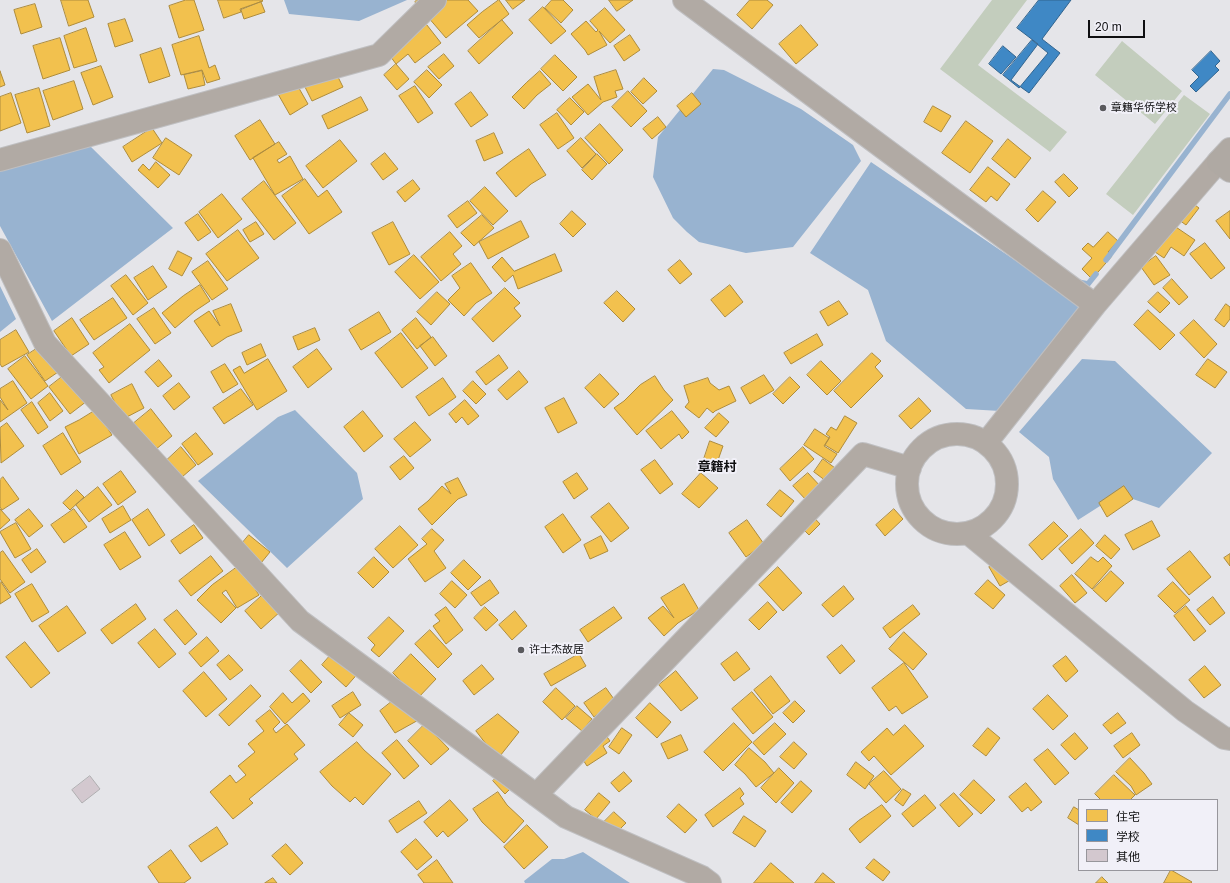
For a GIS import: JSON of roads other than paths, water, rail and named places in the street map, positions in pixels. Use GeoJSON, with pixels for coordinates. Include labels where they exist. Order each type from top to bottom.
{"type":"FeatureCollection","features":[{"type":"Feature","properties":{"kind":"street"},"geometry":{"type":"LineString","coordinates":[[0,160],[379,55],[435,0]]}},
{"type":"Feature","properties":{"kind":"street"},"geometry":{"type":"LineString","coordinates":[[684,0],[1095,305]]}},
{"type":"Feature","properties":{"kind":"street"},"geometry":{"type":"LineString","coordinates":[[986,443],[1095,305],[1226,161]]}},
{"type":"Feature","properties":{"kind":"street"},"geometry":{"type":"LineString","coordinates":[[0,250],[45,343],[300,621],[566,817],[702,877],[710,883]]}},
{"type":"Feature","properties":{"kind":"street"},"geometry":{"type":"LineString","coordinates":[[954,434],[971,436],[986,443],[998,456],[1005,471],[1007,487],[1004,503],[995,516],[983,527],[968,533],[952,534],[936,530],[923,522],[912,509],[907,494],[907,477],[912,461],[923,447],[937,438],[954,434]]}},
{"type":"Feature","properties":{"kind":"street"},"geometry":{"type":"LineString","coordinates":[[536,795],[863,454],[910,468]]}},
{"type":"Feature","properties":{"kind":"street"},"geometry":{"type":"LineString","coordinates":[[968,533],[1186,711],[1224,738],[1230,739]]}},
{"type":"Feature","properties":{"kind":"water"},"geometry":{"type":"Polygon","coordinates":[[[284,0],[407,0],[359,21],[289,14],[284,0]]]}},
{"type":"Feature","properties":{"kind":"water"},"geometry":{"type":"Polygon","coordinates":[[[713,69],[724,70],[801,109],[853,145],[861,161],[793,247],[746,253],[699,242],[673,218],[653,177],[658,137],[713,69]]]}},
{"type":"Feature","properties":{"kind":"water"},"geometry":{"type":"Polygon","coordinates":[[[90,146],[173,228],[52,321],[0,226],[0,171],[13,166],[90,146]]]}},
{"type":"Feature","properties":{"kind":"water"},"geometry":{"type":"Polygon","coordinates":[[[871,162],[1085,308],[1000,411],[966,409],[886,341],[868,290],[810,253],[871,162]]]}},
{"type":"Feature","properties":{"kind":"water"},"geometry":{"type":"Polygon","coordinates":[[[0,286],[16,319],[0,332],[0,286]]]}},
{"type":"Feature","properties":{"kind":"water"},"geometry":{"type":"Polygon","coordinates":[[[1082,359],[1115,361],[1212,453],[1159,508],[1127,497],[1100,506],[1078,520],[1053,479],[1049,457],[1019,432],[1082,359]]]}},
{"type":"Feature","properties":{"kind":"water"},"geometry":{"type":"Polygon","coordinates":[[[295,410],[357,473],[363,499],[287,568],[198,481],[278,417],[295,410]]]}},
{"type":"Feature","properties":{"kind":"water"},"geometry":{"type":"Polygon","coordinates":[[[583,852],[630,883],[525,883],[524,881],[552,859],[564,859],[583,852]]]}},
{"type":"Feature","properties":{"kind":"waterway"},"geometry":{"type":"LineString","coordinates":[[1106,260],[1230,94]]}},
{"type":"Feature","properties":{"kind":"waterway"},"geometry":{"type":"LineString","coordinates":[[1078,282],[1088,284],[1096,274]]}},
{"type":"Feature","properties":{"kind":"place","name":"章籍华侨学校"},"geometry":{"type":"Point","coordinates":[1103,108]}},
{"type":"Feature","properties":{"kind":"place","name":"许士杰故居"},"geometry":{"type":"Point","coordinates":[521,650]}},
{"type":"Feature","properties":{"kind":"district","name":"章籍村"},"geometry":{"type":"Point","coordinates":[717,467]}}]}
